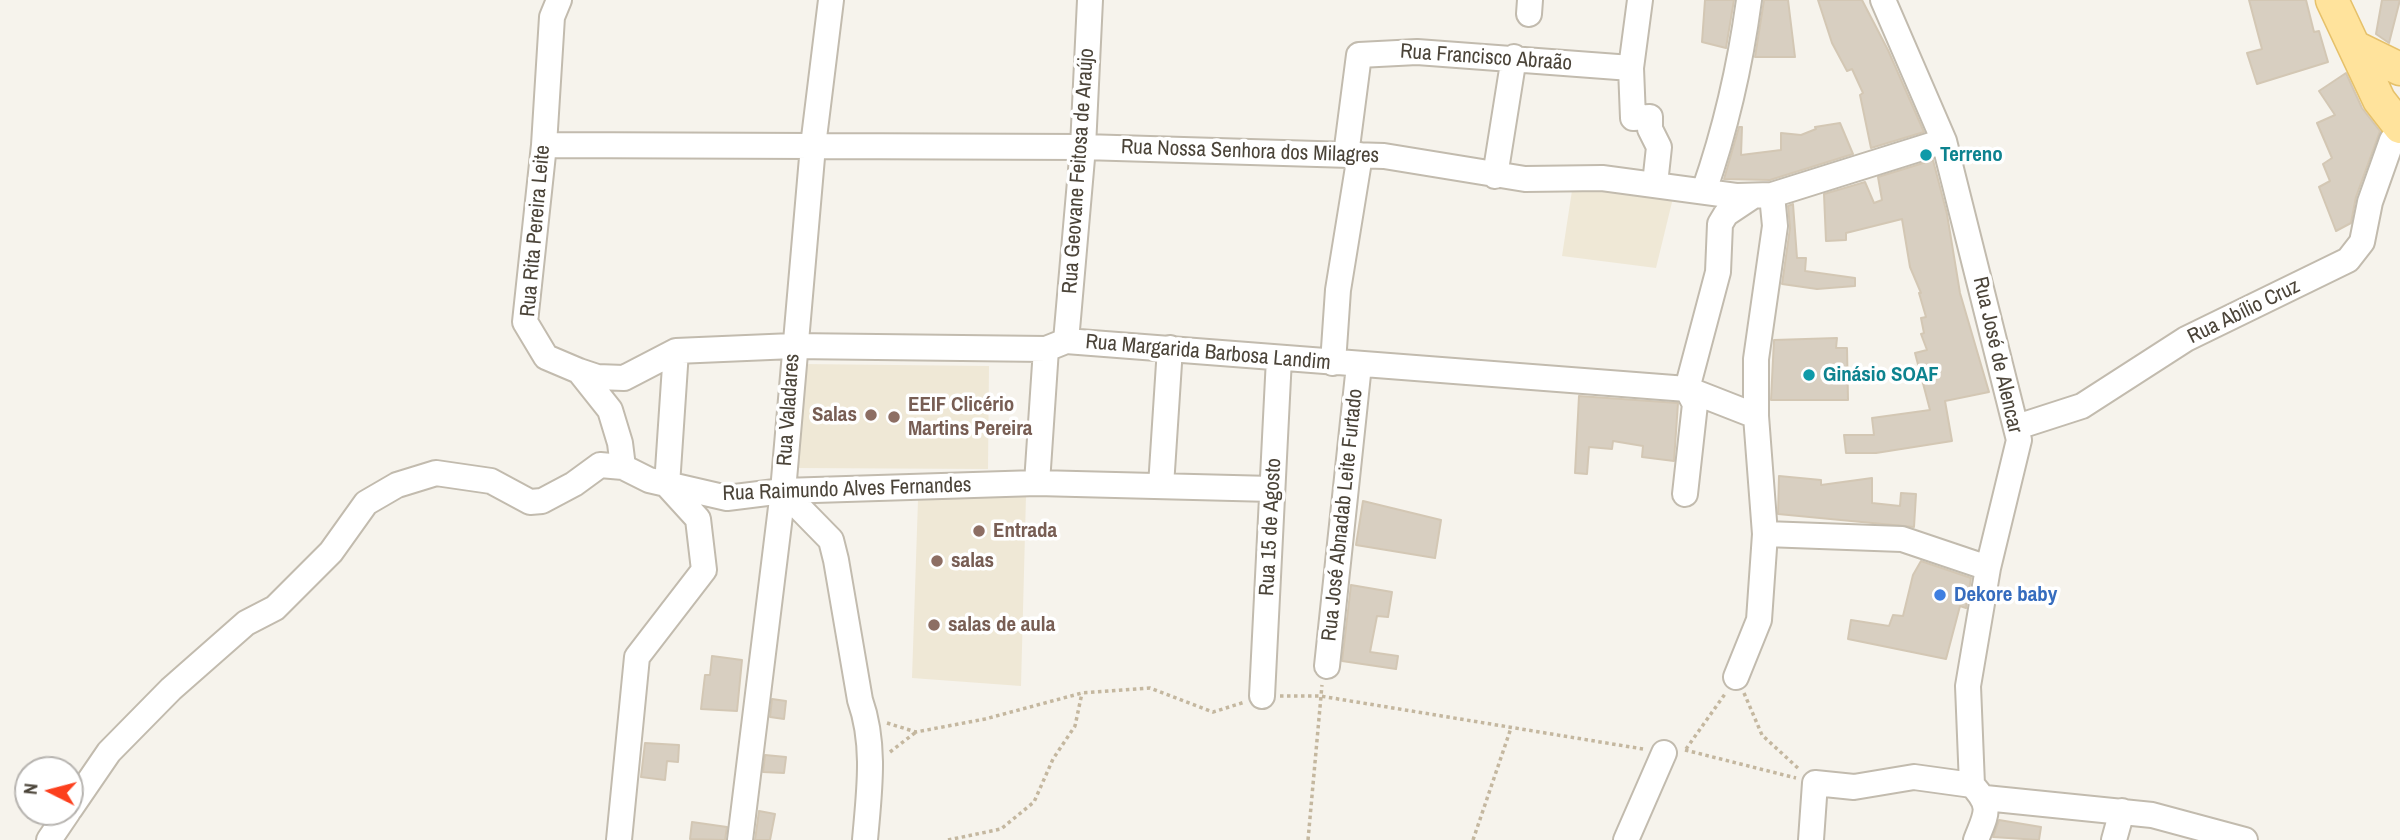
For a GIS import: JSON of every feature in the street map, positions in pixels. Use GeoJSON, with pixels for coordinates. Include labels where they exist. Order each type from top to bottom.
{"type":"FeatureCollection","features":[{"type":"Feature","properties":{"kind":"main road"},"geometry":{"type":"LineString","coordinates":[[2345,18],[2400,69]]}},
{"type":"Feature","properties":{"kind":"main road"},"geometry":{"type":"LineString","coordinates":[[2345,18],[2379,100],[2400,126]]}},
{"type":"Feature","properties":{"kind":"street","name":"Rua Rita Pereira Leite"},"geometry":{"type":"LineString","coordinates":[[559,0],[552,17],[544,145],[525,322],[546,357],[579,371],[610,410],[623,467]]}},
{"type":"Feature","properties":{"kind":"street","name":"Rua Valadares"},"geometry":{"type":"LineString","coordinates":[[740,840],[783,491],[793,346],[831,0]]}},
{"type":"Feature","properties":{"kind":"street","name":"Rua Geovane Feitosa de Araújo"},"geometry":{"type":"LineString","coordinates":[[1037,483],[1083,147],[1090,0]]}},
{"type":"Feature","properties":{"kind":"street"},"geometry":{"type":"LineString","coordinates":[[1640,0],[1631,68],[1633,118],[1650,117],[1650,129],[1659,147],[1655,184]]}},
{"type":"Feature","properties":{"kind":"street"},"geometry":{"type":"LineString","coordinates":[[1704,191],[1734,94],[1749,0]]}},
{"type":"Feature","properties":{"kind":"street","name":"Rua José de Alencar"},"geometry":{"type":"LineString","coordinates":[[1884,0],[1944,141],[2019,440],[1988,568],[1968,686],[1981,798],[1976,840]]}},
{"type":"Feature","properties":{"kind":"street","name":"Rua Francisco Abraão"},"geometry":{"type":"LineString","coordinates":[[1356,72],[1359,55],[1373,52],[1514,57],[1631,68]]}},
{"type":"Feature","properties":{"kind":"street"},"geometry":{"type":"LineString","coordinates":[[1494,176],[1514,57]]}},
{"type":"Feature","properties":{"kind":"street","name":"Rua José Abnadab Leite Furtado"},"geometry":{"type":"LineString","coordinates":[[1333,363],[1353,155],[1356,72]]}},
{"type":"Feature","properties":{"kind":"street"},"geometry":{"type":"LineString","coordinates":[[2400,91],[2394,108],[2400,126]]}},
{"type":"Feature","properties":{"kind":"street","name":"Rua Abílio Cruz"},"geometry":{"type":"LineString","coordinates":[[2017,427],[2082,406],[2186,339],[2348,260],[2362,242],[2370,202],[2392,140],[2400,134]]}},
{"type":"Feature","properties":{"kind":"street","name":"Rua Nossa Senhora dos Milagres"},"geometry":{"type":"LineString","coordinates":[[544,145],[1083,147],[1384,156],[1494,176],[1525,179],[1602,178],[1704,191],[1763,195],[1944,141]]}},
{"type":"Feature","properties":{"kind":"street"},"geometry":{"type":"LineString","coordinates":[[1685,494],[1695,404],[1687,389],[1718,272],[1720,224],[1726,214],[1763,195],[1775,226],[1756,359],[1756,416],[1765,534],[1759,620],[1737,677]]}},
{"type":"Feature","properties":{"kind":"street","name":"Rua Margarida Barbosa Landim"},"geometry":{"type":"LineString","coordinates":[[579,371],[597,377],[624,379],[676,351],[793,346],[1056,345],[1170,348],[1687,389],[1756,416]]}},
{"type":"Feature","properties":{"kind":"street"},"geometry":{"type":"LineString","coordinates":[[1161,486],[1170,348]]}},
{"type":"Feature","properties":{"kind":"street"},"geometry":{"type":"LineString","coordinates":[[619,840],[637,657],[704,570],[698,519],[667,485],[676,351]]}},
{"type":"Feature","properties":{"kind":"street","name":"Rua 15 de Agosto"},"geometry":{"type":"LineString","coordinates":[[1262,696],[1279,358]]}},
{"type":"Feature","properties":{"kind":"street","name":"Rua José Abnadab Leite Furtado"},"geometry":{"type":"LineString","coordinates":[[1327,666],[1359,365]]}},
{"type":"Feature","properties":{"kind":"street"},"geometry":{"type":"LineString","coordinates":[[84,790],[118,743],[171,689],[246,623],[275,608],[331,552],[366,503],[397,485],[436,473],[491,481],[530,502],[542,501],[574,484],[600,465],[623,467]]}},
{"type":"Feature","properties":{"kind":"street","name":"Rua Raimundo Alves Fernandes"},"geometry":{"type":"LineString","coordinates":[[623,467],[667,485],[727,498],[783,491],[1037,483],[1272,489]]}},
{"type":"Feature","properties":{"kind":"street"},"geometry":{"type":"LineString","coordinates":[[783,491],[831,540],[860,700],[866,717],[871,768],[865,840]]}},
{"type":"Feature","properties":{"kind":"street"},"geometry":{"type":"LineString","coordinates":[[1765,534],[1902,539],[1988,568]]}},
{"type":"Feature","properties":{"kind":"street"},"geometry":{"type":"LineString","coordinates":[[1626,840],[1675,751]]}},
{"type":"Feature","properties":{"kind":"street"},"geometry":{"type":"LineString","coordinates":[[1811,840],[1815,783],[1854,787],[1914,778],[1981,798],[2185,840]]}},
{"type":"Feature","properties":{"kind":"street"},"geometry":{"type":"LineString","coordinates":[[2118,825],[2152,815],[2245,840]]}},
{"type":"Feature","properties":{"kind":"path"},"geometry":{"type":"LineString","coordinates":[[1308,840],[1320,696],[1327,666]]}},
{"type":"Feature","properties":{"kind":"path"},"geometry":{"type":"LineString","coordinates":[[1675,751],[1737,677],[1762,735],[1815,783]]}},
{"type":"Feature","properties":{"kind":"path"},"geometry":{"type":"LineString","coordinates":[[866,717],[916,732],[985,719],[1082,693],[1150,688],[1213,712],[1262,696],[1320,696],[1675,751],[1815,783]]}},
{"type":"Feature","properties":{"kind":"path"},"geometry":{"type":"LineString","coordinates":[[948,840],[1001,829],[1034,802],[1052,759],[1075,726],[1082,693]]}},
{"type":"Feature","properties":{"kind":"path"},"geometry":{"type":"LineString","coordinates":[[1473,840],[1511,727]]}},
{"type":"Feature","properties":{"kind":"path"},"geometry":{"type":"LineString","coordinates":[[871,768],[916,732]]}},
{"type":"Feature","properties":{"kind":"shaded area"},"geometry":{"type":"Polygon","coordinates":[[[1573,184],[1673,198],[1656,268],[1562,256],[1573,184]]]}},
{"type":"Feature","properties":{"kind":"shaded area","name":"EEIF Clicério Martins Pereira"},"geometry":{"type":"Polygon","coordinates":[[[801,364],[989,366],[988,469],[796,468],[801,364]]]}},
{"type":"Feature","properties":{"kind":"shaded area"},"geometry":{"type":"Polygon","coordinates":[[[1026,496],[1021,686],[912,678],[918,500],[1026,496]]]}},
{"type":"Feature","properties":{"kind":"building"},"geometry":{"type":"Polygon","coordinates":[[[1705,0],[1734,0],[1726,48],[1702,42],[1705,0]]]}},
{"type":"Feature","properties":{"kind":"building"},"geometry":{"type":"Polygon","coordinates":[[[1764,0],[1788,0],[1795,57],[1755,57],[1764,0]]]}},
{"type":"Feature","properties":{"kind":"building"},"geometry":{"type":"Polygon","coordinates":[[[1818,0],[1862,0],[1888,50],[1924,132],[1871,148],[1860,95],[1863,93],[1852,69],[1847,71],[1832,43],[1818,0]]]}},
{"type":"Feature","properties":{"kind":"building"},"geometry":{"type":"Polygon","coordinates":[[[2249,0],[2306,0],[2314,32],[2319,31],[2328,62],[2257,84],[2247,53],[2262,49],[2249,0]]]}},
{"type":"Feature","properties":{"kind":"building"},"geometry":{"type":"Polygon","coordinates":[[[2382,0],[2400,0],[2389,43],[2376,34],[2382,0]]]}},
{"type":"Feature","properties":{"kind":"building"},"geometry":{"type":"Polygon","coordinates":[[[2346,73],[2362,108],[2380,131],[2356,197],[2351,223],[2336,231],[2319,187],[2330,181],[2323,164],[2332,158],[2317,123],[2335,115],[2319,91],[2346,73]]]}},
{"type":"Feature","properties":{"kind":"building"},"geometry":{"type":"Polygon","coordinates":[[[1840,123],[1853,154],[1770,180],[1724,179],[1739,127],[1742,127],[1741,155],[1781,150],[1781,133],[1801,135],[1816,129],[1815,127],[1840,123]]]}},
{"type":"Feature","properties":{"kind":"building"},"geometry":{"type":"Polygon","coordinates":[[[1933,160],[1947,214],[1960,293],[1989,392],[1945,401],[1952,441],[1876,453],[1846,453],[1844,435],[1874,435],[1872,418],[1930,410],[1915,353],[1927,350],[1921,334],[1924,333],[1921,318],[1926,317],[1921,293],[1910,267],[1902,219],[1846,233],[1846,240],[1826,241],[1824,194],[1865,182],[1874,203],[1882,200],[1878,177],[1933,160]]]}},
{"type":"Feature","properties":{"kind":"building"},"geometry":{"type":"Polygon","coordinates":[[[1793,204],[1797,258],[1806,258],[1805,271],[1855,278],[1855,286],[1817,289],[1782,284],[1790,228],[1788,206],[1793,204]]]}},
{"type":"Feature","properties":{"kind":"building","name":"Ginásio SOAF"},"geometry":{"type":"Polygon","coordinates":[[[1837,338],[1836,348],[1847,348],[1848,400],[1771,400],[1774,340],[1837,338]]]}},
{"type":"Feature","properties":{"kind":"building"},"geometry":{"type":"Polygon","coordinates":[[[1579,396],[1678,403],[1674,461],[1642,457],[1643,446],[1613,441],[1612,449],[1589,447],[1587,474],[1575,473],[1579,396]]]}},
{"type":"Feature","properties":{"kind":"building"},"geometry":{"type":"Polygon","coordinates":[[[1779,476],[1821,480],[1821,485],[1872,478],[1872,503],[1900,506],[1901,493],[1916,494],[1914,527],[1778,514],[1779,476]]]}},
{"type":"Feature","properties":{"kind":"building"},"geometry":{"type":"Polygon","coordinates":[[[1363,501],[1441,520],[1435,558],[1356,545],[1363,501]]]}},
{"type":"Feature","properties":{"kind":"building"},"geometry":{"type":"Polygon","coordinates":[[[1921,561],[1971,578],[1966,608],[1960,606],[1946,659],[1848,639],[1851,620],[1889,626],[1893,615],[1903,616],[1913,575],[1921,561]]]}},
{"type":"Feature","properties":{"kind":"building"},"geometry":{"type":"Polygon","coordinates":[[[1351,585],[1392,592],[1388,617],[1377,616],[1370,652],[1398,656],[1396,669],[1342,661],[1351,585]]]}},
{"type":"Feature","properties":{"kind":"building"},"geometry":{"type":"Polygon","coordinates":[[[712,656],[742,660],[737,711],[701,709],[705,675],[710,675],[712,656]]]}},
{"type":"Feature","properties":{"kind":"building"},"geometry":{"type":"Polygon","coordinates":[[[772,699],[786,701],[784,719],[770,717],[772,699]]]}},
{"type":"Feature","properties":{"kind":"building"},"geometry":{"type":"Polygon","coordinates":[[[645,743],[679,745],[678,762],[667,761],[665,780],[641,777],[645,743]]]}},
{"type":"Feature","properties":{"kind":"building"},"geometry":{"type":"Polygon","coordinates":[[[765,755],[786,757],[784,773],[763,772],[765,755]]]}},
{"type":"Feature","properties":{"kind":"building"},"geometry":{"type":"Polygon","coordinates":[[[759,811],[775,814],[770,840],[755,840],[759,811]]]}},
{"type":"Feature","properties":{"kind":"building"},"geometry":{"type":"Polygon","coordinates":[[[1999,820],[2041,827],[2039,840],[1993,837],[1999,820]]]}},
{"type":"Feature","properties":{"kind":"building"},"geometry":{"type":"Polygon","coordinates":[[[692,822],[727,827],[725,840],[690,839],[692,822]]]}},
{"type":"Feature","properties":{"kind":"place","name":"Terreno"},"geometry":{"type":"Point","coordinates":[1926,155]}},
{"type":"Feature","properties":{"kind":"place","name":"Ginásio SOAF"},"geometry":{"type":"Point","coordinates":[1809,375]}},
{"type":"Feature","properties":{"kind":"place","name":"Salas"},"geometry":{"type":"Point","coordinates":[871,415]}},
{"type":"Feature","properties":{"kind":"place","name":"EEIF Clicério Martins Pereira"},"geometry":{"type":"Point","coordinates":[894,417]}},
{"type":"Feature","properties":{"kind":"place","name":"Entrada"},"geometry":{"type":"Point","coordinates":[979,531]}},
{"type":"Feature","properties":{"kind":"place","name":"salas"},"geometry":{"type":"Point","coordinates":[937,561]}},
{"type":"Feature","properties":{"kind":"place","name":"Dekore baby"},"geometry":{"type":"Point","coordinates":[1940,595]}},
{"type":"Feature","properties":{"kind":"place","name":"salas de aula"},"geometry":{"type":"Point","coordinates":[934,625]}}]}
